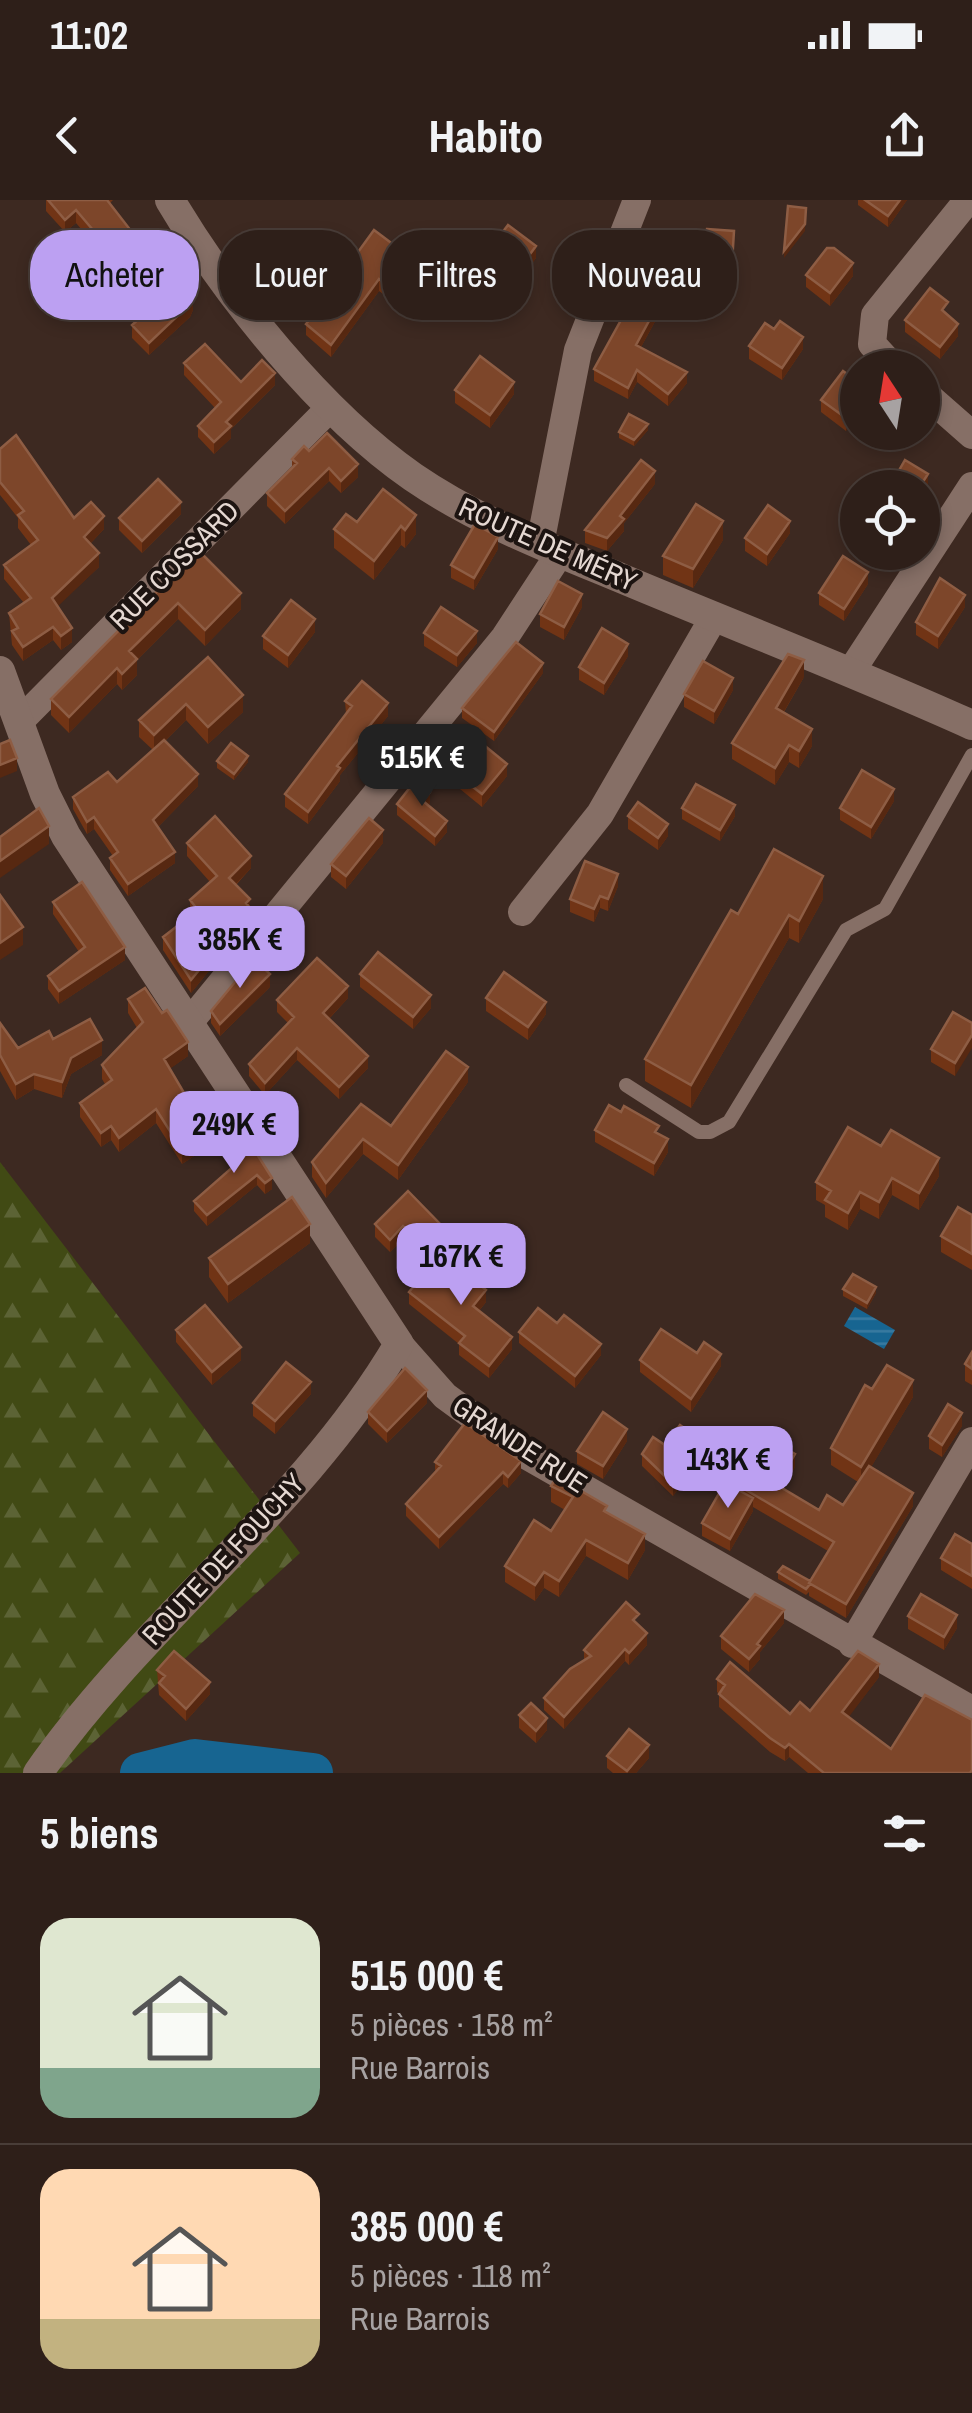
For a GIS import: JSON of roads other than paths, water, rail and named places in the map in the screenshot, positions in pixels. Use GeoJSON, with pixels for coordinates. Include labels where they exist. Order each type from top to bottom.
{"type":"FeatureCollection","features":[{"type":"Feature","properties":{"kind":"street","name":"ROUTE DE MÉRY"},"geometry":{"type":"LineString","coordinates":[[170,200],[197,244],[329,409],[412,476],[473,514],[714,617],[852,670],[972,724]]}},
{"type":"Feature","properties":{"kind":"street"},"geometry":{"type":"LineString","coordinates":[[188,1024],[506,638],[550,548],[578,350],[637,200]]}},
{"type":"Feature","properties":{"kind":"street"},"geometry":{"type":"LineString","coordinates":[[878,350],[872,344],[875,314],[968,200]]}},
{"type":"Feature","properties":{"kind":"street"},"geometry":{"type":"LineString","coordinates":[[940,404],[970,426]]}},
{"type":"Feature","properties":{"kind":"street","name":"RUE COSSARD"},"geometry":{"type":"LineString","coordinates":[[19,722],[329,409]]}},
{"type":"Feature","properties":{"kind":"street"},"geometry":{"type":"LineString","coordinates":[[852,670],[972,486]]}},
{"type":"Feature","properties":{"kind":"street"},"geometry":{"type":"LineString","coordinates":[[522,912],[600,814],[714,617]]}},
{"type":"Feature","properties":{"kind":"street","name":"GRANDE RUE"},"geometry":{"type":"LineString","coordinates":[[0,671],[66,836],[399,1344],[445,1396],[524,1454],[972,1710]]}},
{"type":"Feature","properties":{"kind":"street","name":"ROUTE DE FOUCHY"},"geometry":{"type":"LineString","coordinates":[[39,1771],[134,1656],[349,1422],[399,1344]]}},
{"type":"Feature","properties":{"kind":"street"},"geometry":{"type":"LineString","coordinates":[[852,1644],[972,1441]]}},
{"type":"Feature","properties":{"kind":"lane"},"geometry":{"type":"LineString","coordinates":[[626,1084],[699,1132],[710,1132],[729,1122],[846,930],[886,908],[972,755]]}},
{"type":"Feature","properties":{"kind":"water"},"geometry":{"type":"Polygon","coordinates":[[[855,1307],[895,1330],[884,1349],[844,1326],[855,1307]]]}},
{"type":"Feature","properties":{"kind":"waterway"},"geometry":{"type":"LineString","coordinates":[[140,1773],[195,1759],[313,1773]]}}]}
